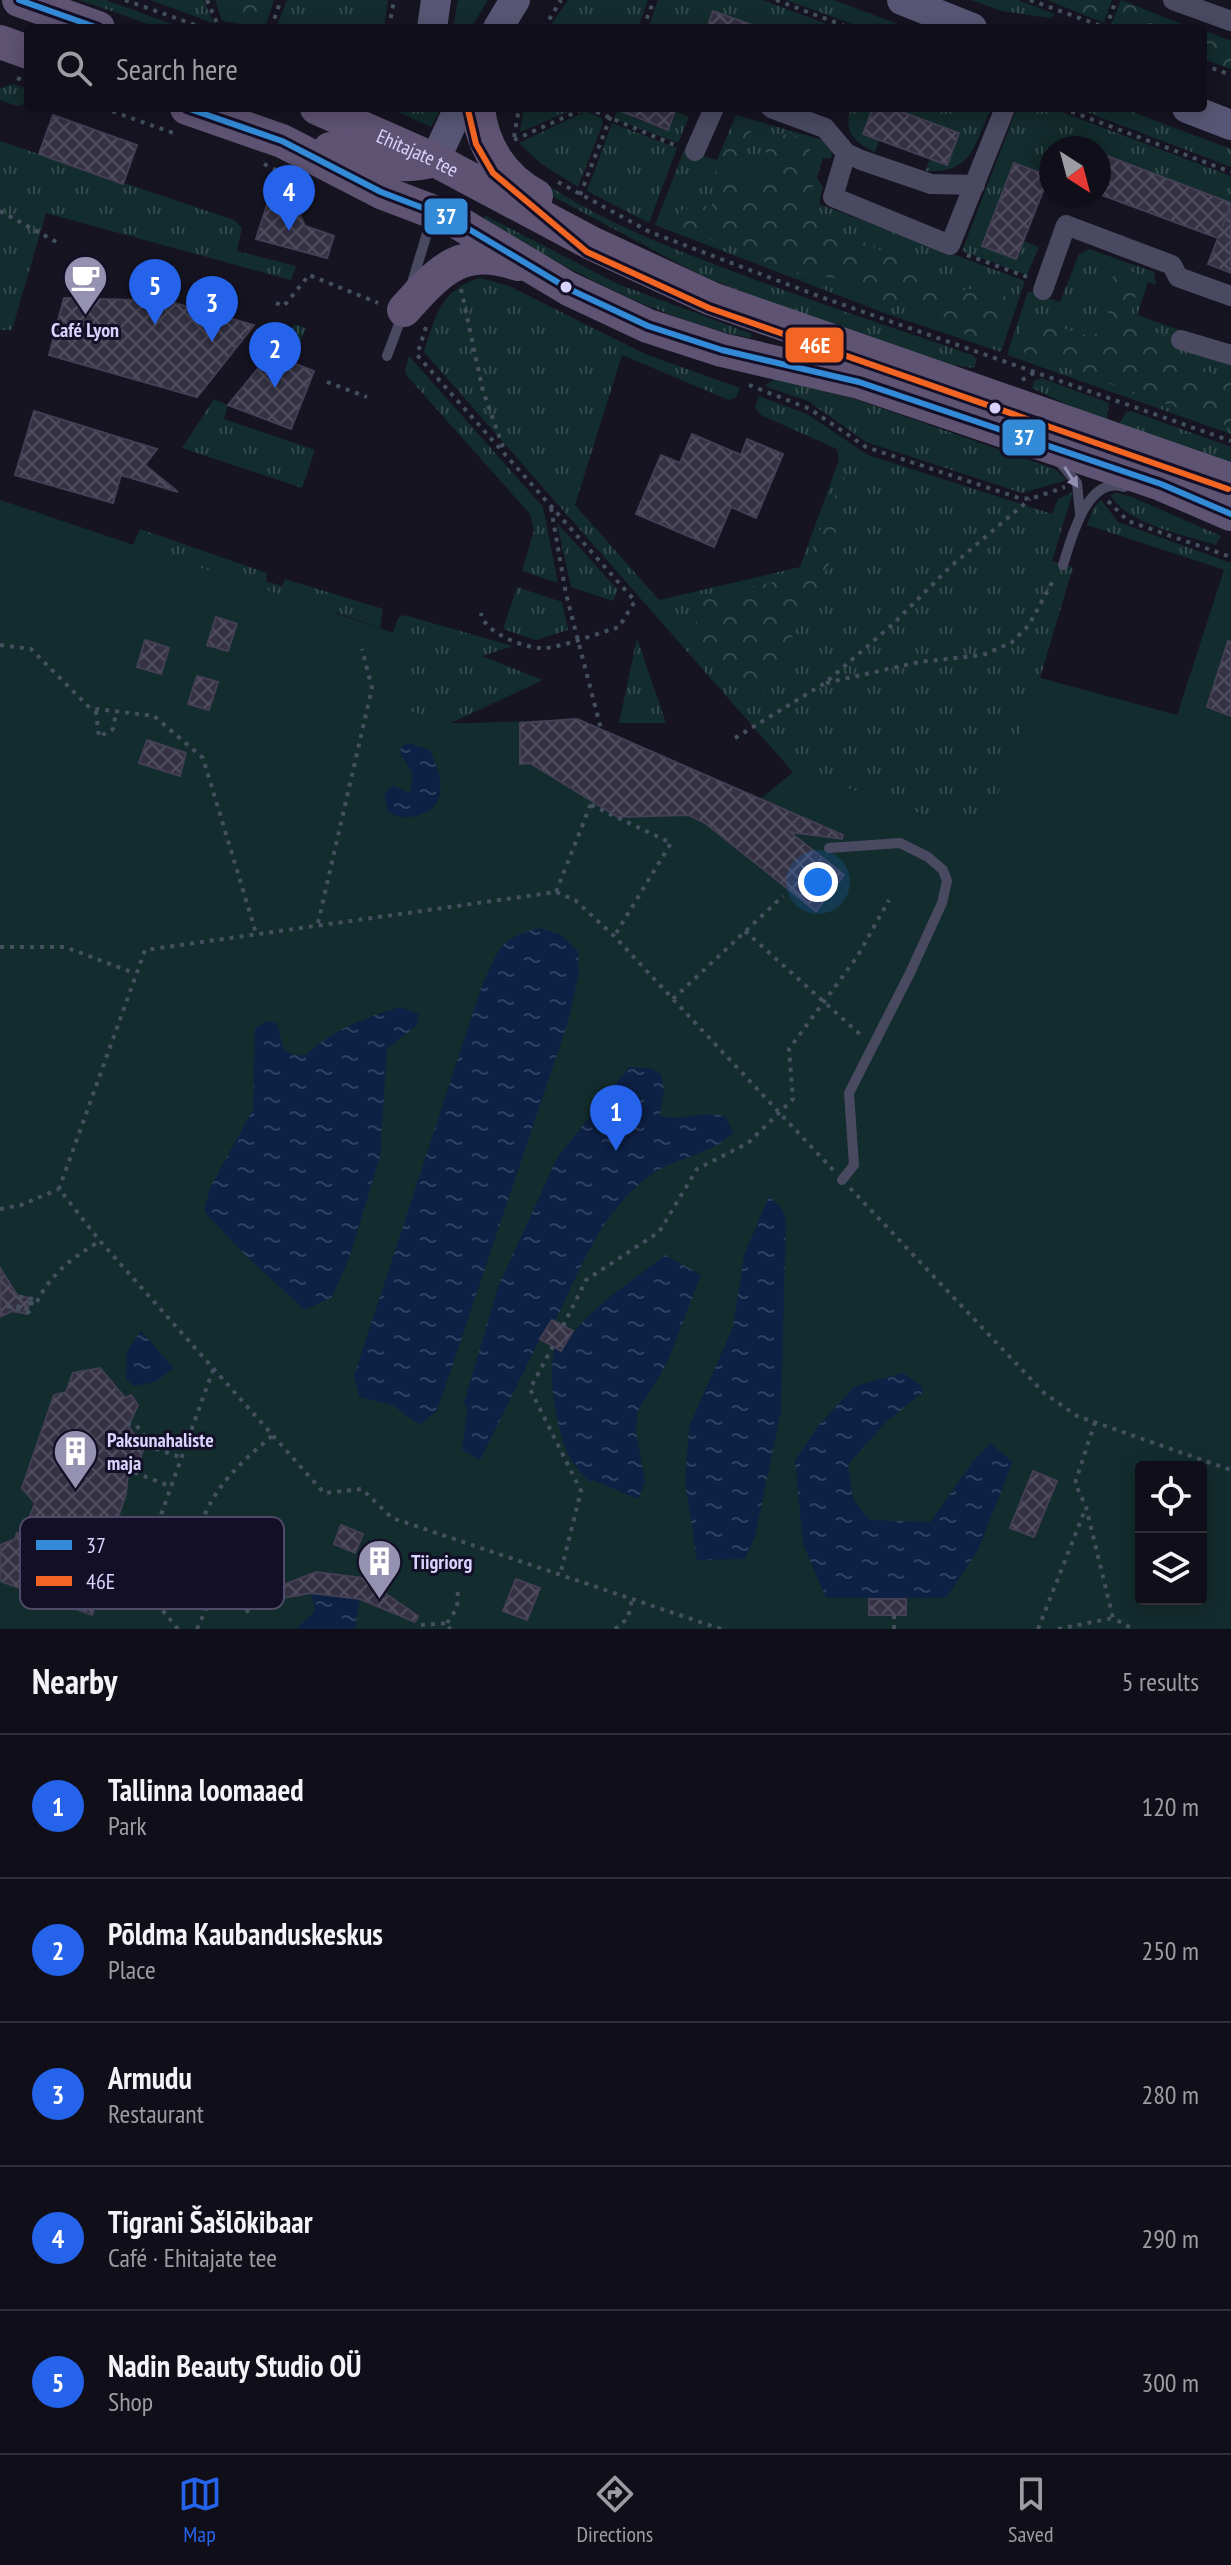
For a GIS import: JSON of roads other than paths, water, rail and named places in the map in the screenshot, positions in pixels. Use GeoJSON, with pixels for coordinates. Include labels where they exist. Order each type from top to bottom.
{"type":"FeatureCollection","features":[{"type":"Feature","properties":{"kind":"main road"},"geometry":{"type":"LineString","coordinates":[[19,0],[87,24]]}},
{"type":"Feature","properties":{"kind":"main road"},"geometry":{"type":"LineString","coordinates":[[433,24],[436,0]]}},
{"type":"Feature","properties":{"kind":"main road"},"geometry":{"type":"LineString","coordinates":[[500,24],[515,0]]}},
{"type":"Feature","properties":{"kind":"main road"},"geometry":{"type":"LineString","coordinates":[[902,0],[962,24]]}},
{"type":"Feature","properties":{"kind":"main road"},"geometry":{"type":"LineString","coordinates":[[0,42],[24,51]]}},
{"type":"Feature","properties":{"kind":"main road","name":"Ehitajate tee"},"geometry":{"type":"LineString","coordinates":[[326,112],[435,160],[591,243],[712,299],[1231,480]]}},
{"type":"Feature","properties":{"kind":"main road"},"geometry":{"type":"LineString","coordinates":[[434,211],[435,160],[457,112]]}},
{"type":"Feature","properties":{"kind":"main road"},"geometry":{"type":"LineString","coordinates":[[479,112],[485,140],[500,166],[526,190],[546,201],[591,243]]}},
{"type":"Feature","properties":{"kind":"main road"},"geometry":{"type":"LineString","coordinates":[[1197,112],[1231,125]]}},
{"type":"Feature","properties":{"kind":"main road"},"geometry":{"type":"LineString","coordinates":[[188,123],[434,211],[488,239],[534,270],[609,309],[659,330],[722,350],[859,382],[1136,475],[1219,510]]}},
{"type":"Feature","properties":{"kind":"main road"},"geometry":{"type":"LineString","coordinates":[[271,152],[339,150],[388,165],[412,166],[435,160]]}},
{"type":"Feature","properties":{"kind":"main road"},"geometry":{"type":"LineString","coordinates":[[434,211],[485,205],[532,228],[591,243]]}},
{"type":"Feature","properties":{"kind":"main road"},"geometry":{"type":"LineString","coordinates":[[391,306],[462,260],[494,256],[534,270]]}},
{"type":"Feature","properties":{"kind":"street"},"geometry":{"type":"LineString","coordinates":[[1173,0],[1231,21]]}},
{"type":"Feature","properties":{"kind":"street"},"geometry":{"type":"LineString","coordinates":[[688,149],[711,112]]}},
{"type":"Feature","properties":{"kind":"street"},"geometry":{"type":"LineString","coordinates":[[782,112],[825,128],[846,153],[931,184],[975,185]]}},
{"type":"Feature","properties":{"kind":"street"},"geometry":{"type":"LineString","coordinates":[[846,153],[833,197],[950,245],[1003,112]]}},
{"type":"Feature","properties":{"kind":"street"},"geometry":{"type":"LineString","coordinates":[[1035,287],[1066,225],[1172,265],[1178,277],[1231,296]]}},
{"type":"Feature","properties":{"kind":"street"},"geometry":{"type":"LineString","coordinates":[[1181,340],[1231,355]]}},
{"type":"Feature","properties":{"kind":"lane"},"geometry":{"type":"LineString","coordinates":[[387,356],[391,306],[434,211]]}},
{"type":"Feature","properties":{"kind":"lane"},"geometry":{"type":"LineString","coordinates":[[989,428],[1029,453]]}},
{"type":"Feature","properties":{"kind":"lane"},"geometry":{"type":"LineString","coordinates":[[1053,462],[1073,474],[1079,492],[1080,517]]}},
{"type":"Feature","properties":{"kind":"lane"},"geometry":{"type":"LineString","coordinates":[[1063,565],[1080,517],[1093,496],[1109,486],[1117,485],[1141,493]]}},
{"type":"Feature","properties":{"kind":"lane"},"geometry":{"type":"LineString","coordinates":[[1166,499],[1219,510]]}},
{"type":"Feature","properties":{"kind":"lane"},"geometry":{"type":"LineString","coordinates":[[829,848],[900,843],[928,857],[943,870],[947,881],[942,903],[849,1093],[854,1165],[842,1180]]}},
{"type":"Feature","properties":{"kind":"water"},"geometry":{"type":"Polygon","coordinates":[[[408,743],[430,750],[441,788],[432,808],[418,815],[402,817],[388,812],[384,794],[393,785],[408,793],[411,790],[412,772],[400,753],[401,747],[408,743]]]}},
{"type":"Feature","properties":{"kind":"water"},"geometry":{"type":"Polygon","coordinates":[[[541,928],[561,935],[578,951],[579,974],[568,1022],[437,1411],[420,1425],[392,1405],[359,1397],[354,1376],[480,991],[500,949],[515,936],[541,928]]]}},
{"type":"Feature","properties":{"kind":"water"},"geometry":{"type":"Polygon","coordinates":[[[400,1007],[419,1014],[417,1025],[387,1049],[380,1157],[349,1259],[332,1297],[305,1310],[244,1254],[204,1211],[210,1188],[253,1109],[255,1028],[267,1021],[277,1023],[284,1050],[294,1055],[306,1055],[338,1031],[400,1007]]]}},
{"type":"Feature","properties":{"kind":"water"},"geometry":{"type":"Polygon","coordinates":[[[629,1067],[650,1068],[661,1074],[664,1090],[660,1115],[718,1115],[726,1117],[733,1133],[716,1146],[657,1171],[638,1185],[608,1219],[555,1321],[552,1320],[540,1339],[480,1460],[462,1450],[467,1409],[464,1403],[498,1287],[557,1158],[629,1067]]]}},
{"type":"Feature","properties":{"kind":"water"},"geometry":{"type":"Polygon","coordinates":[[[769,1196],[783,1210],[786,1221],[781,1411],[755,1537],[745,1559],[697,1560],[685,1482],[689,1427],[733,1327],[744,1255],[769,1196]]]}},
{"type":"Feature","properties":{"kind":"water"},"geometry":{"type":"Polygon","coordinates":[[[665,1255],[701,1275],[667,1363],[637,1413],[636,1432],[645,1482],[638,1499],[593,1480],[589,1482],[571,1460],[556,1414],[552,1386],[553,1360],[555,1348],[561,1351],[595,1310],[665,1255]]]}},
{"type":"Feature","properties":{"kind":"water"},"geometry":{"type":"Polygon","coordinates":[[[141,1331],[174,1368],[155,1382],[134,1386],[126,1379],[127,1351],[141,1331]]]}},
{"type":"Feature","properties":{"kind":"water"},"geometry":{"type":"Polygon","coordinates":[[[903,1373],[922,1386],[923,1392],[886,1422],[848,1465],[854,1501],[870,1520],[930,1522],[990,1443],[1013,1462],[978,1550],[946,1598],[826,1598],[803,1544],[795,1460],[818,1426],[855,1386],[903,1373]]]}},
{"type":"Feature","properties":{"kind":"water"},"geometry":{"type":"Polygon","coordinates":[[[311,1593],[360,1599],[355,1629],[296,1629],[315,1611],[311,1593]]]}},
{"type":"Feature","properties":{"kind":"place","name":"Tigrani Šašlõkibaar"},"geometry":{"type":"Point","coordinates":[289,231]}},
{"type":"Feature","properties":{"kind":"place","name":"Café Lyon"},"geometry":{"type":"Point","coordinates":[85,317]}},
{"type":"Feature","properties":{"kind":"place","name":"Nadin Beauty Studio OÜ"},"geometry":{"type":"Point","coordinates":[155,325]}},
{"type":"Feature","properties":{"kind":"place","name":"Armudu"},"geometry":{"type":"Point","coordinates":[212,342]}},
{"type":"Feature","properties":{"kind":"place","name":"Põldma Kaubanduskeskus"},"geometry":{"type":"Point","coordinates":[275,388]}},
{"type":"Feature","properties":{"kind":"place","name":"Tallinna loomaaed"},"geometry":{"type":"Point","coordinates":[616,1151]}},
{"type":"Feature","properties":{"kind":"place","name":"Paksunahaliste maja"},"geometry":{"type":"Point","coordinates":[76,1491]}},
{"type":"Feature","properties":{"kind":"place","name":"Tiigriorg"},"geometry":{"type":"Point","coordinates":[380,1601]}}]}
